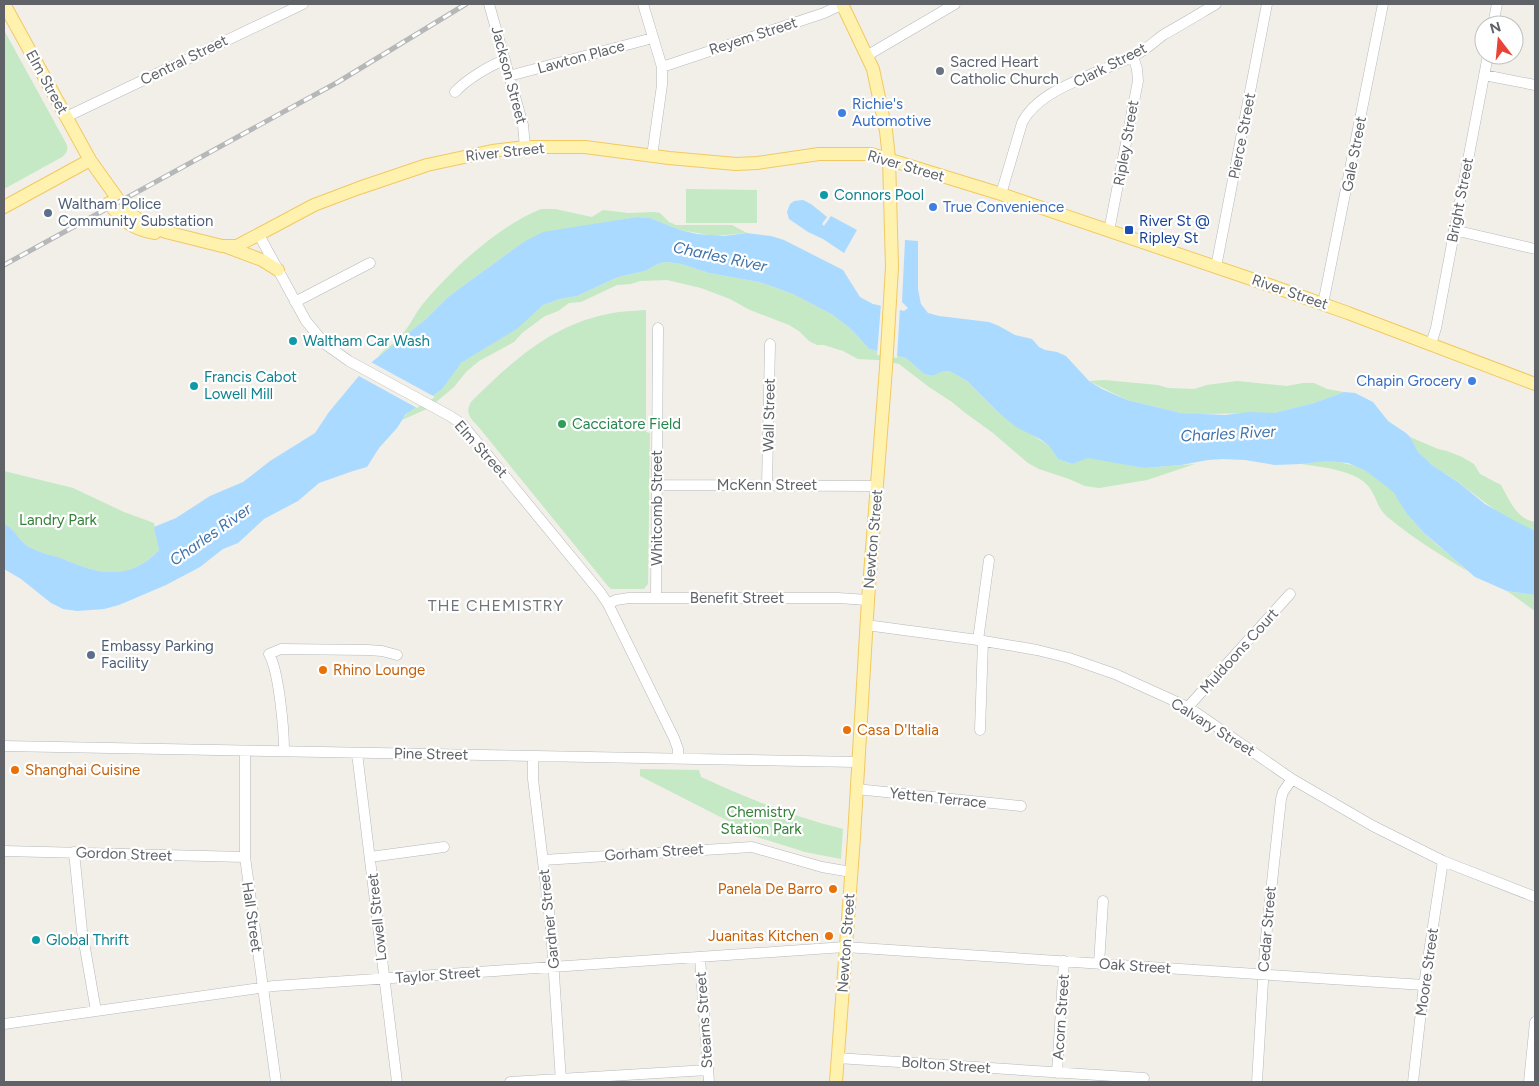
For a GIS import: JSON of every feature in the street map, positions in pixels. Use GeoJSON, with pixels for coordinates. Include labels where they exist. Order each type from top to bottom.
{"type":"FeatureCollection","features":[{"type":"Feature","properties":{"kind":"main road","name":"Elm Street"},"geometry":{"type":"LineString","coordinates":[[4,4],[90,160],[118,202],[128,213],[152,227],[222,246],[237,246],[259,235]]}},
{"type":"Feature","properties":{"kind":"main road","name":"Newton Street"},"geometry":{"type":"LineString","coordinates":[[836,1082],[866,625],[891,301],[892,256],[889,158],[876,84],[868,55],[843,4]]}},
{"type":"Feature","properties":{"kind":"main road","name":"River Street"},"geometry":{"type":"LineString","coordinates":[[259,235],[320,203],[401,173],[453,158],[486,152],[526,147],[591,147],[652,156],[736,164],[837,153],[871,154],[1001,194],[1324,304],[1535,384]]}},
{"type":"Feature","properties":{"kind":"main road"},"geometry":{"type":"LineString","coordinates":[[4,207],[90,160]]}},
{"type":"Feature","properties":{"kind":"main road"},"geometry":{"type":"LineString","coordinates":[[222,246],[262,260],[278,270]]}},
{"type":"Feature","properties":{"kind":"street","name":"Central Street"},"geometry":{"type":"LineString","coordinates":[[66,117],[303,4]]}},
{"type":"Feature","properties":{"kind":"street"},"geometry":{"type":"LineString","coordinates":[[643,4],[662,67],[662,85],[652,156]]}},
{"type":"Feature","properties":{"kind":"street","name":"Reyem Street"},"geometry":{"type":"LineString","coordinates":[[662,67],[824,13],[843,4]]}},
{"type":"Feature","properties":{"kind":"street"},"geometry":{"type":"LineString","coordinates":[[868,55],[955,4]]}},
{"type":"Feature","properties":{"kind":"street","name":"Clark Street"},"geometry":{"type":"LineString","coordinates":[[1001,194],[1022,124],[1031,110],[1040,101],[1133,56],[1162,36],[1216,4]]}},
{"type":"Feature","properties":{"kind":"street","name":"Pierce Street"},"geometry":{"type":"LineString","coordinates":[[1216,267],[1267,4]]}},
{"type":"Feature","properties":{"kind":"street","name":"Gale Street"},"geometry":{"type":"LineString","coordinates":[[1324,304],[1383,4]]}},
{"type":"Feature","properties":{"kind":"street","name":"Jackson Street"},"geometry":{"type":"LineString","coordinates":[[489,5],[523,125],[526,147]]}},
{"type":"Feature","properties":{"kind":"street","name":"Lawton Place"},"geometry":{"type":"LineString","coordinates":[[509,76],[653,38]]}},
{"type":"Feature","properties":{"kind":"street","name":"Ripley Street"},"geometry":{"type":"LineString","coordinates":[[1109,231],[1138,81],[1138,69],[1133,56]]}},
{"type":"Feature","properties":{"kind":"street"},"geometry":{"type":"LineString","coordinates":[[455,92],[487,69],[505,60]]}},
{"type":"Feature","properties":{"kind":"street","name":"Bright Street"},"geometry":{"type":"LineString","coordinates":[[1431,344],[1436,328],[1486,65]]}},
{"type":"Feature","properties":{"kind":"street"},"geometry":{"type":"LineString","coordinates":[[1484,75],[1535,85]]}},
{"type":"Feature","properties":{"kind":"street"},"geometry":{"type":"LineString","coordinates":[[1454,230],[1535,249]]}},
{"type":"Feature","properties":{"kind":"street","name":"Elm Street"},"geometry":{"type":"LineString","coordinates":[[259,235],[309,326],[318,337],[333,351],[349,361],[458,421],[469,431],[600,592],[608,604],[674,738],[678,749],[678,758]]}},
{"type":"Feature","properties":{"kind":"street"},"geometry":{"type":"LineString","coordinates":[[296,302],[370,263]]}},
{"type":"Feature","properties":{"kind":"street","name":"Whitcomb Street"},"geometry":{"type":"LineString","coordinates":[[656,598],[658,328]]}},
{"type":"Feature","properties":{"kind":"street","name":"Wall Street"},"geometry":{"type":"LineString","coordinates":[[767,485],[770,344]]}},
{"type":"Feature","properties":{"kind":"street","name":"McKenn Street"},"geometry":{"type":"LineString","coordinates":[[657,485],[877,486]]}},
{"type":"Feature","properties":{"kind":"street"},"geometry":{"type":"LineString","coordinates":[[980,730],[980,640],[989,560]]}},
{"type":"Feature","properties":{"kind":"street","name":"Muldoons Court"},"geometry":{"type":"LineString","coordinates":[[1188,708],[1290,594]]}},
{"type":"Feature","properties":{"kind":"street","name":"Benefit Street"},"geometry":{"type":"LineString","coordinates":[[608,604],[625,598],[844,598],[868,600]]}},
{"type":"Feature","properties":{"kind":"street","name":"Calvary Street"},"geometry":{"type":"LineString","coordinates":[[866,625],[980,640],[1037,650],[1069,658],[1131,680],[1188,708],[1292,779],[1373,826],[1443,861],[1535,898]]}},
{"type":"Feature","properties":{"kind":"street"},"geometry":{"type":"LineString","coordinates":[[284,751],[275,672],[269,654],[281,649],[368,650],[396,655]]}},
{"type":"Feature","properties":{"kind":"street","name":"Pine Street"},"geometry":{"type":"LineString","coordinates":[[4,746],[857,762]]}},
{"type":"Feature","properties":{"kind":"street","name":"Hall Street"},"geometry":{"type":"LineString","coordinates":[[245,751],[245,857],[276,1082]]}},
{"type":"Feature","properties":{"kind":"street","name":"Lowell Street"},"geometry":{"type":"LineString","coordinates":[[357,753],[397,1082]]}},
{"type":"Feature","properties":{"kind":"street","name":"Gardner Street"},"geometry":{"type":"LineString","coordinates":[[533,756],[533,779],[551,928],[561,1081]]}},
{"type":"Feature","properties":{"kind":"street","name":"Cedar Street"},"geometry":{"type":"LineString","coordinates":[[1257,1082],[1267,925],[1283,792],[1292,779]]}},
{"type":"Feature","properties":{"kind":"street","name":"Yetten Terrace"},"geometry":{"type":"LineString","coordinates":[[856,789],[1021,806]]}},
{"type":"Feature","properties":{"kind":"street","name":"Gorham Street"},"geometry":{"type":"LineString","coordinates":[[543,860],[752,846],[816,866],[851,872]]}},
{"type":"Feature","properties":{"kind":"street"},"geometry":{"type":"LineString","coordinates":[[370,857],[444,848]]}},
{"type":"Feature","properties":{"kind":"street","name":"Gordon Street"},"geometry":{"type":"LineString","coordinates":[[4,851],[245,857]]}},
{"type":"Feature","properties":{"kind":"street"},"geometry":{"type":"LineString","coordinates":[[74,852],[82,931],[96,1011]]}},
{"type":"Feature","properties":{"kind":"street","name":"Moore Street"},"geometry":{"type":"LineString","coordinates":[[1413,1082],[1424,985],[1443,861]]}},
{"type":"Feature","properties":{"kind":"street"},"geometry":{"type":"LineString","coordinates":[[1099,964],[1103,901]]}},
{"type":"Feature","properties":{"kind":"street","name":"Oak Street"},"geometry":{"type":"LineString","coordinates":[[845,947],[1424,985]]}},
{"type":"Feature","properties":{"kind":"street","name":"Taylor Street"},"geometry":{"type":"LineString","coordinates":[[4,1024],[262,987],[845,947]]}},
{"type":"Feature","properties":{"kind":"street","name":"Stearns Street"},"geometry":{"type":"LineString","coordinates":[[700,958],[709,1082]]}},
{"type":"Feature","properties":{"kind":"street","name":"Acorn Street"},"geometry":{"type":"LineString","coordinates":[[1057,1073],[1064,961]]}},
{"type":"Feature","properties":{"kind":"street"},"geometry":{"type":"LineString","coordinates":[[1529,1082],[1535,1022]]}},
{"type":"Feature","properties":{"kind":"street","name":"Bolton Street"},"geometry":{"type":"LineString","coordinates":[[837,1058],[1057,1073],[1103,1079],[1144,1078]]}},
{"type":"Feature","properties":{"kind":"street"},"geometry":{"type":"LineString","coordinates":[[510,1082],[561,1081],[708,1070]]}},
{"type":"Feature","properties":{"kind":"green space"},"geometry":{"type":"Polygon","coordinates":[[[4,30],[67,147],[65,155],[62,157],[4,189],[4,30]]]}},
{"type":"Feature","properties":{"kind":"green space"},"geometry":{"type":"Polygon","coordinates":[[[686,189],[757,190],[757,223],[686,223],[686,189]]]}},
{"type":"Feature","properties":{"kind":"green space"},"geometry":{"type":"Polygon","coordinates":[[[541,209],[555,209],[592,217],[603,210],[628,213],[655,212],[660,213],[669,222],[676,225],[732,225],[747,233],[715,236],[680,230],[650,218],[637,217],[585,226],[522,243],[448,297],[425,320],[378,357],[397,340],[422,305],[462,263],[508,226],[541,209]]]}},
{"type":"Feature","properties":{"kind":"green space"},"geometry":{"type":"Polygon","coordinates":[[[660,263],[681,264],[709,273],[759,282],[793,294],[833,315],[852,330],[869,349],[906,358],[924,374],[931,376],[948,371],[953,373],[967,381],[998,412],[1049,446],[1058,459],[1072,464],[1088,457],[1144,468],[1195,464],[1147,480],[1099,488],[1085,486],[1028,463],[993,433],[899,364],[858,359],[843,351],[824,345],[817,345],[789,325],[750,310],[730,299],[701,288],[667,280],[640,281],[617,285],[581,302],[569,303],[558,311],[545,316],[522,333],[514,342],[479,361],[466,372],[454,387],[429,408],[402,420],[410,410],[426,399],[461,363],[512,331],[543,305],[577,296],[618,277],[645,271],[660,263]]]}},
{"type":"Feature","properties":{"kind":"green space"},"geometry":{"type":"Polygon","coordinates":[[[646,310],[646,432],[650,433],[648,584],[644,589],[611,589],[472,420],[468,409],[471,402],[501,373],[550,336],[587,319],[617,312],[646,310]]]}},
{"type":"Feature","properties":{"kind":"green space"},"geometry":{"type":"Polygon","coordinates":[[[1104,380],[1158,385],[1168,388],[1194,389],[1207,385],[1237,381],[1287,386],[1314,383],[1327,389],[1344,392],[1314,403],[1274,413],[1196,414],[1181,413],[1127,400],[1089,381],[1104,380]]]}},
{"type":"Feature","properties":{"kind":"green space"},"geometry":{"type":"Polygon","coordinates":[[[1410,437],[1462,457],[1474,464],[1480,474],[1501,485],[1518,513],[1528,520],[1535,522],[1535,531],[1504,515],[1429,463],[1418,452],[1410,437]]]}},
{"type":"Feature","properties":{"kind":"green space"},"geometry":{"type":"Polygon","coordinates":[[[1315,461],[1348,464],[1369,472],[1378,478],[1394,493],[1406,513],[1424,533],[1467,571],[1418,540],[1390,519],[1382,511],[1372,491],[1363,481],[1338,470],[1301,464],[1315,461]]]}},
{"type":"Feature","properties":{"kind":"green space","name":"Landry Park"},"geometry":{"type":"Polygon","coordinates":[[[4,471],[73,488],[124,512],[154,523],[159,550],[151,558],[133,569],[103,572],[77,565],[31,548],[4,524],[4,471]]]}},
{"type":"Feature","properties":{"kind":"green space"},"geometry":{"type":"Polygon","coordinates":[[[1507,591],[1535,595],[1535,611],[1507,591]]]}},
{"type":"Feature","properties":{"kind":"green space","name":"Chemistry Station Park"},"geometry":{"type":"Polygon","coordinates":[[[640,769],[699,770],[701,777],[753,800],[806,819],[843,829],[841,859],[805,852],[754,836],[747,836],[746,830],[640,776],[640,769]]]}},
{"type":"Feature","properties":{"kind":"water","name":"Connors Pool"},"geometry":{"type":"Polygon","coordinates":[[[803,200],[827,217],[822,224],[824,226],[831,216],[857,230],[844,253],[789,219],[787,212],[790,204],[794,201],[803,200]]]}},
{"type":"Feature","properties":{"kind":"water","name":"Charles River"},"geometry":{"type":"Polygon","coordinates":[[[637,217],[650,218],[680,230],[697,234],[724,236],[747,233],[771,236],[784,240],[843,270],[860,297],[873,304],[904,311],[908,308],[902,302],[905,240],[918,241],[918,289],[921,304],[928,313],[989,322],[1015,335],[1032,339],[1039,347],[1045,350],[1066,356],[1089,381],[1127,400],[1181,413],[1225,415],[1250,412],[1274,413],[1314,403],[1344,392],[1355,393],[1373,402],[1388,421],[1410,437],[1418,452],[1432,465],[1458,482],[1485,504],[1535,531],[1535,595],[1507,591],[1475,577],[1424,533],[1406,513],[1394,493],[1366,471],[1348,463],[1326,461],[1275,465],[1245,460],[1223,459],[1144,468],[1088,458],[1072,464],[1058,459],[1049,446],[1040,439],[1016,427],[967,381],[953,373],[948,371],[941,372],[932,376],[924,374],[906,358],[869,349],[852,330],[833,315],[793,294],[759,282],[709,273],[681,264],[667,262],[660,263],[645,271],[618,277],[577,296],[543,305],[518,328],[461,363],[442,389],[406,414],[397,428],[379,448],[367,467],[319,483],[298,501],[264,519],[238,543],[223,549],[200,567],[166,585],[119,605],[104,609],[77,611],[63,609],[51,603],[21,579],[4,569],[4,524],[30,547],[78,565],[103,572],[113,572],[133,569],[142,564],[159,550],[154,527],[176,518],[210,496],[243,482],[270,461],[315,433],[329,412],[368,365],[425,320],[448,297],[522,243],[543,232],[637,217]]]}},
{"type":"Feature","properties":{"kind":"pier"},"geometry":{"type":"Polygon","coordinates":[[[881,304],[900,307],[897,358],[877,355],[881,304]]]}},
{"type":"Feature","properties":{"kind":"pier"},"geometry":{"type":"Polygon","coordinates":[[[369,361],[435,397],[417,408],[357,375],[369,361]]]}},
{"type":"Feature","properties":{"kind":"railway"},"geometry":{"type":"LineString","coordinates":[[4,265],[338,82],[466,4]]}},
{"type":"Feature","properties":{"kind":"place","name":"Sacred Heart Catholic Church"},"geometry":{"type":"Point","coordinates":[940,71]}},
{"type":"Feature","properties":{"kind":"place","name":"Richie's Automotive"},"geometry":{"type":"Point","coordinates":[842,113]}},
{"type":"Feature","properties":{"kind":"place","name":"Connors Pool"},"geometry":{"type":"Point","coordinates":[824,195]}},
{"type":"Feature","properties":{"kind":"place","name":"True Convenience"},"geometry":{"type":"Point","coordinates":[933,207]}},
{"type":"Feature","properties":{"kind":"place","name":"Waltham Police Community Substation"},"geometry":{"type":"Point","coordinates":[48,213]}},
{"type":"Feature","properties":{"kind":"place","name":"River St @ Ripley St"},"geometry":{"type":"Point","coordinates":[1129,230]}},
{"type":"Feature","properties":{"kind":"place","name":"Waltham Car Wash"},"geometry":{"type":"Point","coordinates":[293,341]}},
{"type":"Feature","properties":{"kind":"place","name":"Chapin Grocery"},"geometry":{"type":"Point","coordinates":[1472,381]}},
{"type":"Feature","properties":{"kind":"place","name":"Francis Cabot Lowell Mill"},"geometry":{"type":"Point","coordinates":[194,386]}},
{"type":"Feature","properties":{"kind":"place","name":"Cacciatore Field"},"geometry":{"type":"Point","coordinates":[562,424]}},
{"type":"Feature","properties":{"kind":"place","name":"Embassy Parking Facility"},"geometry":{"type":"Point","coordinates":[91,655]}},
{"type":"Feature","properties":{"kind":"place","name":"Rhino Lounge"},"geometry":{"type":"Point","coordinates":[323,670]}},
{"type":"Feature","properties":{"kind":"place","name":"Casa D'Italia"},"geometry":{"type":"Point","coordinates":[847,730]}},
{"type":"Feature","properties":{"kind":"place","name":"Shanghai Cuisine"},"geometry":{"type":"Point","coordinates":[15,770]}},
{"type":"Feature","properties":{"kind":"place","name":"Panela De Barro"},"geometry":{"type":"Point","coordinates":[833,889]}},
{"type":"Feature","properties":{"kind":"place","name":"Juanitas Kitchen"},"geometry":{"type":"Point","coordinates":[829,936]}},
{"type":"Feature","properties":{"kind":"place","name":"Global Thrift"},"geometry":{"type":"Point","coordinates":[36,940]}},
{"type":"Feature","properties":{"kind":"district","name":"THE CHEMISTRY"},"geometry":{"type":"Point","coordinates":[496,605]}}]}
